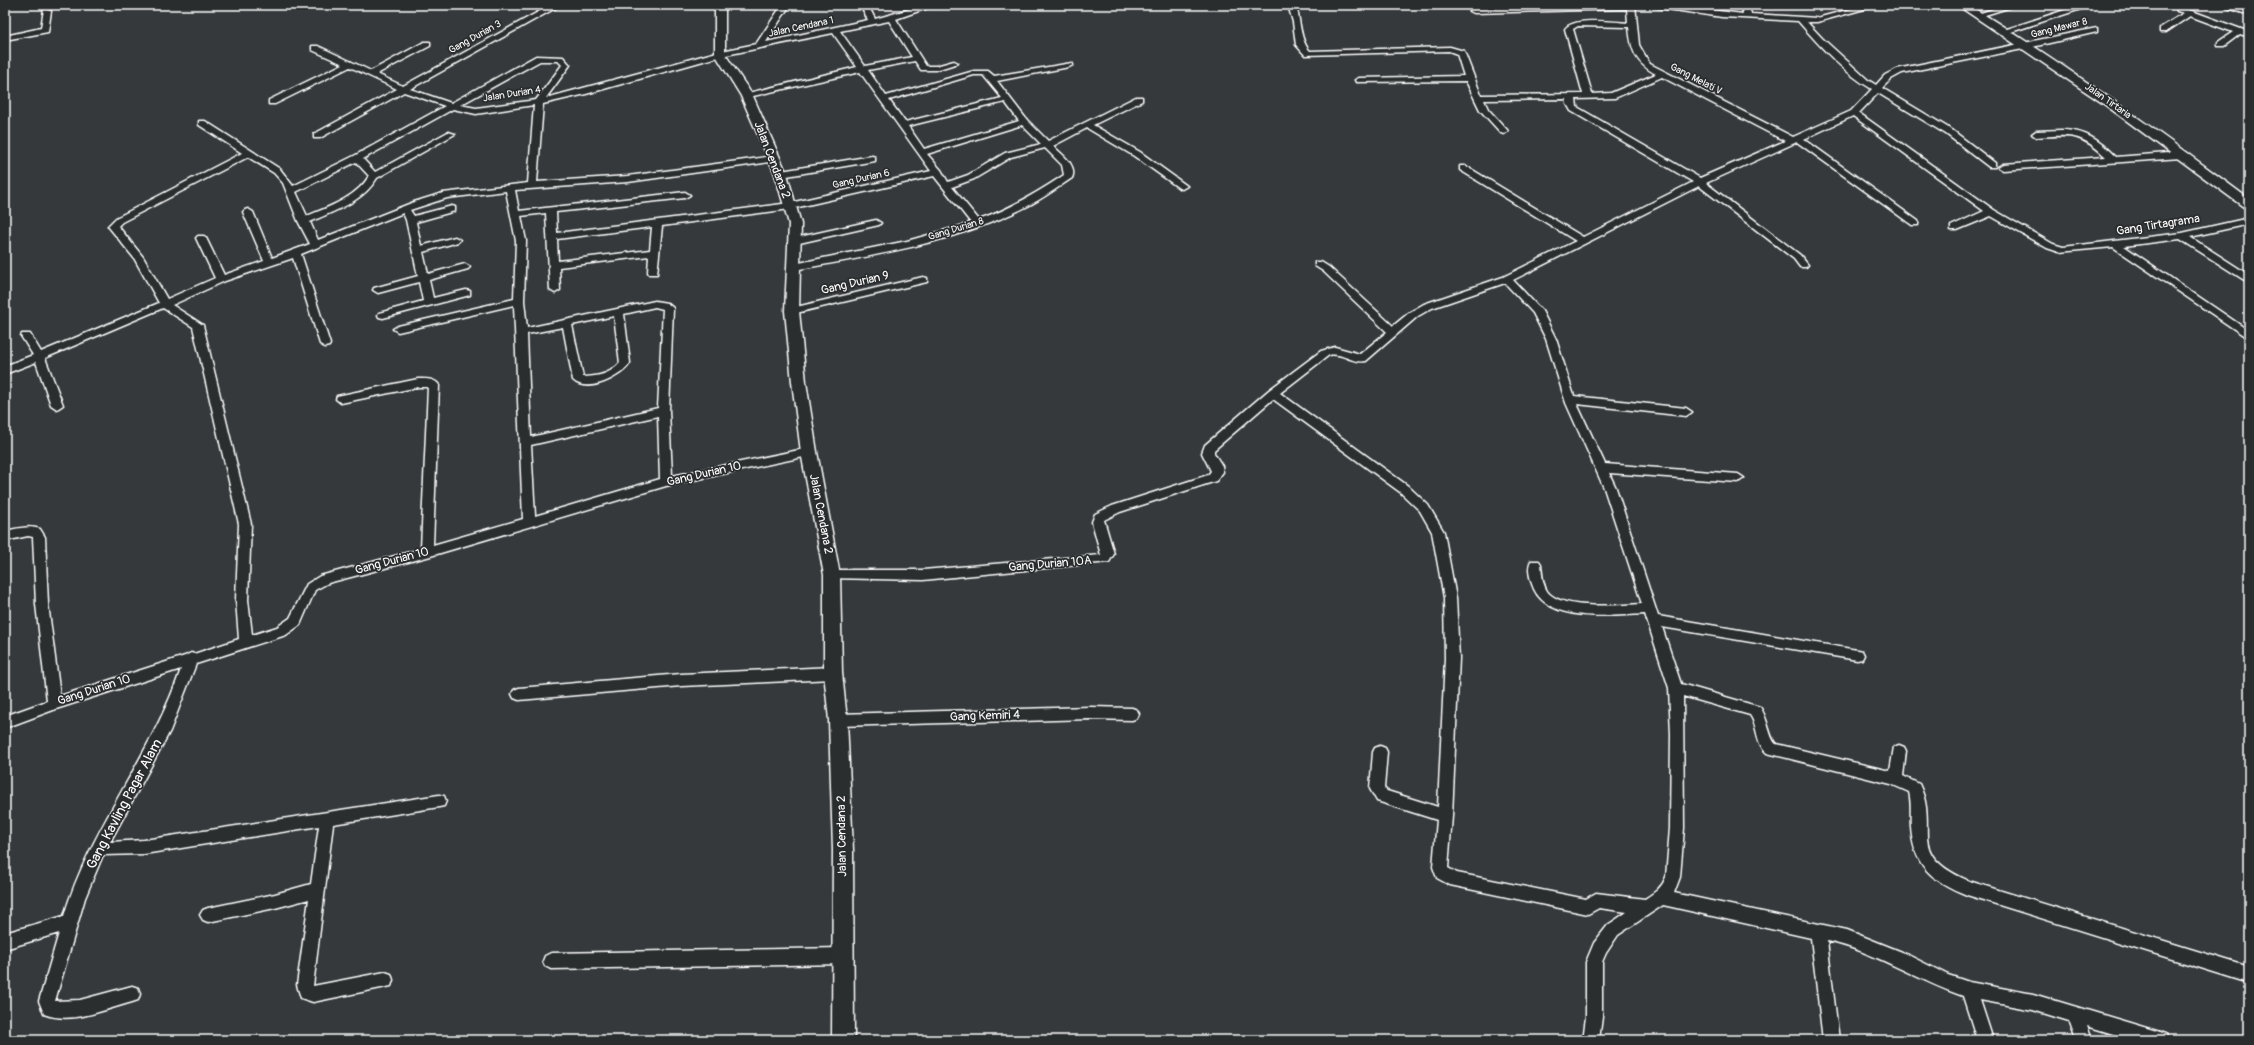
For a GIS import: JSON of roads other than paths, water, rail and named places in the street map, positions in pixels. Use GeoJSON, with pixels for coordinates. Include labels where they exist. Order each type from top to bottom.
{"type":"FeatureCollection","features":[{"type":"Feature","properties":{"kind":"street","name":"Gang Durian 3"},"geometry":{"type":"LineString","coordinates":[[317,136],[557,5]]}},
{"type":"Feature","properties":{"kind":"street"},"geometry":{"type":"LineString","coordinates":[[720,5],[720,54]]}},
{"type":"Feature","properties":{"kind":"street"},"geometry":{"type":"LineString","coordinates":[[759,46],[786,5]]}},
{"type":"Feature","properties":{"kind":"street"},"geometry":{"type":"LineString","coordinates":[[864,5],[873,22]]}},
{"type":"Feature","properties":{"kind":"street","name":"Jalan Cendana 1"},"geometry":{"type":"LineString","coordinates":[[720,54],[892,18],[932,5]]}},
{"type":"Feature","properties":{"kind":"street"},"geometry":{"type":"LineString","coordinates":[[1292,5],[1297,22],[1300,45],[1308,53],[1454,49],[1462,53],[1469,78],[1477,98],[1484,110],[1504,131]]}},
{"type":"Feature","properties":{"kind":"street"},"geometry":{"type":"LineString","coordinates":[[1653,5],[1748,17],[1800,19],[1825,19],[1874,5]]}},
{"type":"Feature","properties":{"kind":"street"},"geometry":{"type":"LineString","coordinates":[[1745,5],[1748,17]]}},
{"type":"Feature","properties":{"kind":"street","name":"Jalan Tirtaria"},"geometry":{"type":"LineString","coordinates":[[1962,5],[2028,46],[2112,103],[2249,205]]}},
{"type":"Feature","properties":{"kind":"street"},"geometry":{"type":"LineString","coordinates":[[1979,15],[2013,5]]}},
{"type":"Feature","properties":{"kind":"street"},"geometry":{"type":"LineString","coordinates":[[2185,5],[2179,7],[2180,9],[2249,35]]}},
{"type":"Feature","properties":{"kind":"street"},"geometry":{"type":"LineString","coordinates":[[2224,5],[2249,13]]}},
{"type":"Feature","properties":{"kind":"street"},"geometry":{"type":"LineString","coordinates":[[1474,11],[1631,6]]}},
{"type":"Feature","properties":{"kind":"street","name":"Gang Melati V"},"geometry":{"type":"LineString","coordinates":[[1631,6],[1632,25],[1641,60],[1662,74],[1796,140],[1915,223]]}},
{"type":"Feature","properties":{"kind":"street"},"geometry":{"type":"LineString","coordinates":[[2005,31],[2083,7]]}},
{"type":"Feature","properties":{"kind":"street"},"geometry":{"type":"LineString","coordinates":[[5,38],[45,30],[47,11]]}},
{"type":"Feature","properties":{"kind":"street"},"geometry":{"type":"LineString","coordinates":[[2163,30],[2189,13]]}},
{"type":"Feature","properties":{"kind":"street"},"geometry":{"type":"LineString","coordinates":[[892,18],[924,68],[929,69],[954,62]]}},
{"type":"Feature","properties":{"kind":"street"},"geometry":{"type":"LineString","coordinates":[[1800,19],[1843,63],[1876,88],[1949,132],[1992,165]]}},
{"type":"Feature","properties":{"kind":"street"},"geometry":{"type":"LineString","coordinates":[[1588,96],[1569,30],[1577,24],[1632,25]]}},
{"type":"Feature","properties":{"kind":"street"},"geometry":{"type":"LineString","coordinates":[[835,30],[861,69],[885,99],[938,172],[946,186],[977,224]]}},
{"type":"Feature","properties":{"kind":"street","name":"Gang Mawar 8"},"geometry":{"type":"LineString","coordinates":[[1854,113],[1888,76],[1911,67],[2028,46],[2094,30]]}},
{"type":"Feature","properties":{"kind":"street"},"geometry":{"type":"LineString","coordinates":[[2221,44],[2239,31]]}},
{"type":"Feature","properties":{"kind":"street"},"geometry":{"type":"LineString","coordinates":[[373,73],[427,44]]}},
{"type":"Feature","properties":{"kind":"street","name":"Jalan Durian 4"},"geometry":{"type":"LineString","coordinates":[[315,48],[373,73],[404,89],[452,106],[476,111],[539,102],[608,86],[720,54]]}},
{"type":"Feature","properties":{"kind":"street","name":"Jalan Cendana 2"},"geometry":{"type":"LineString","coordinates":[[720,54],[747,96],[780,174],[795,224],[792,311],[808,452],[832,575],[833,673],[838,720],[843,850],[843,1040]]}},
{"type":"Feature","properties":{"kind":"street"},"geometry":{"type":"LineString","coordinates":[[290,191],[357,158],[539,58],[560,59],[566,64],[539,102],[532,185]]}},
{"type":"Feature","properties":{"kind":"street"},"geometry":{"type":"LineString","coordinates":[[747,96],[861,69],[918,58]]}},
{"type":"Feature","properties":{"kind":"street"},"geometry":{"type":"LineString","coordinates":[[272,102],[350,64]]}},
{"type":"Feature","properties":{"kind":"street"},"geometry":{"type":"LineString","coordinates":[[992,79],[1069,65]]}},
{"type":"Feature","properties":{"kind":"street"},"geometry":{"type":"LineString","coordinates":[[885,99],[974,73],[985,74],[992,79],[1024,122],[1047,145]]}},
{"type":"Feature","properties":{"kind":"street"},"geometry":{"type":"LineString","coordinates":[[1477,98],[1612,96],[1620,94],[1662,74]]}},
{"type":"Feature","properties":{"kind":"street"},"geometry":{"type":"LineString","coordinates":[[1359,80],[1469,78]]}},
{"type":"Feature","properties":{"kind":"street"},"geometry":{"type":"LineString","coordinates":[[1572,96],[1571,104],[1574,109],[1700,182],[1797,257],[1804,266]]}},
{"type":"Feature","properties":{"kind":"street"},"geometry":{"type":"LineString","coordinates":[[903,125],[954,110],[1006,99]]}},
{"type":"Feature","properties":{"kind":"street"},"geometry":{"type":"LineString","coordinates":[[946,186],[971,178],[995,161],[1008,155],[1047,145],[1139,100]]}},
{"type":"Feature","properties":{"kind":"street"},"geometry":{"type":"LineString","coordinates":[[1647,906],[1596,900],[1588,907],[1581,907],[1560,901],[1459,881],[1447,876],[1440,868],[1445,816],[1452,658],[1450,598],[1438,532],[1424,508],[1404,489],[1272,393],[1325,353],[1336,350],[1356,358],[1362,358],[1368,355],[1392,331],[1414,314],[1428,306],[1507,279],[1700,182],[1854,113]]}},
{"type":"Feature","properties":{"kind":"street","name":"Gang Tirtagrama"},"geometry":{"type":"LineString","coordinates":[[1854,113],[1991,212],[2050,246],[2062,250],[2116,245],[2182,236],[2249,221]]}},
{"type":"Feature","properties":{"kind":"street"},"geometry":{"type":"LineString","coordinates":[[923,152],[1024,122]]}},
{"type":"Feature","properties":{"kind":"street"},"geometry":{"type":"LineString","coordinates":[[202,123],[277,171],[286,182],[316,246]]}},
{"type":"Feature","properties":{"kind":"street"},"geometry":{"type":"LineString","coordinates":[[1087,125],[1137,154],[1182,186]]}},
{"type":"Feature","properties":{"kind":"street"},"geometry":{"type":"LineString","coordinates":[[303,221],[353,198],[372,181],[374,176],[451,134]]}},
{"type":"Feature","properties":{"kind":"street"},"geometry":{"type":"LineString","coordinates":[[2036,134],[2085,135],[2098,143],[2113,159]]}},
{"type":"Feature","properties":{"kind":"street","name":"Gang Durian 8"},"geometry":{"type":"LineString","coordinates":[[794,268],[854,256],[977,224],[1018,208],[1069,176],[1069,170],[1066,164],[1047,145]]}},
{"type":"Feature","properties":{"kind":"street"},"geometry":{"type":"LineString","coordinates":[[246,643],[242,600],[245,524],[198,325],[165,304],[138,257],[113,226],[119,220],[248,153]]}},
{"type":"Feature","properties":{"kind":"street"},"geometry":{"type":"LineString","coordinates":[[2003,168],[2181,155]]}},
{"type":"Feature","properties":{"kind":"street"},"geometry":{"type":"LineString","coordinates":[[357,158],[374,176]]}},
{"type":"Feature","properties":{"kind":"street"},"geometry":{"type":"LineString","coordinates":[[5,370],[40,358],[221,279],[316,246],[404,209],[446,195],[532,185],[628,179],[774,159]]}},
{"type":"Feature","properties":{"kind":"street"},"geometry":{"type":"LineString","coordinates":[[780,174],[872,159]]}},
{"type":"Feature","properties":{"kind":"street"},"geometry":{"type":"LineString","coordinates":[[1463,168],[1582,241]]}},
{"type":"Feature","properties":{"kind":"street","name":"Gang Durian 6"},"geometry":{"type":"LineString","coordinates":[[552,237],[790,206],[938,172]]}},
{"type":"Feature","properties":{"kind":"street"},"geometry":{"type":"LineString","coordinates":[[510,188],[521,241],[519,301],[522,332],[522,373],[529,521]]}},
{"type":"Feature","properties":{"kind":"street"},"geometry":{"type":"LineString","coordinates":[[515,214],[685,195]]}},
{"type":"Feature","properties":{"kind":"street"},"geometry":{"type":"LineString","coordinates":[[404,209],[411,220],[422,279],[429,302]]}},
{"type":"Feature","properties":{"kind":"street"},"geometry":{"type":"LineString","coordinates":[[411,220],[452,210]]}},
{"type":"Feature","properties":{"kind":"street"},"geometry":{"type":"LineString","coordinates":[[551,211],[555,290]]}},
{"type":"Feature","properties":{"kind":"street"},"geometry":{"type":"LineString","coordinates":[[248,212],[269,262]]}},
{"type":"Feature","properties":{"kind":"street"},"geometry":{"type":"LineString","coordinates":[[1954,228],[1991,212]]}},
{"type":"Feature","properties":{"kind":"street"},"geometry":{"type":"LineString","coordinates":[[795,241],[876,222]]}},
{"type":"Feature","properties":{"kind":"street"},"geometry":{"type":"LineString","coordinates":[[653,272],[657,223]]}},
{"type":"Feature","properties":{"kind":"street"},"geometry":{"type":"LineString","coordinates":[[2182,236],[2249,280]]}},
{"type":"Feature","properties":{"kind":"street"},"geometry":{"type":"LineString","coordinates":[[201,238],[221,279]]}},
{"type":"Feature","properties":{"kind":"street"},"geometry":{"type":"LineString","coordinates":[[417,250],[455,240]]}},
{"type":"Feature","properties":{"kind":"street"},"geometry":{"type":"LineString","coordinates":[[2116,245],[2249,336]]}},
{"type":"Feature","properties":{"kind":"street"},"geometry":{"type":"LineString","coordinates":[[554,265],[654,252]]}},
{"type":"Feature","properties":{"kind":"street"},"geometry":{"type":"LineString","coordinates":[[296,253],[325,344]]}},
{"type":"Feature","properties":{"kind":"street"},"geometry":{"type":"LineString","coordinates":[[1318,264],[1392,331]]}},
{"type":"Feature","properties":{"kind":"street"},"geometry":{"type":"LineString","coordinates":[[378,290],[465,267]]}},
{"type":"Feature","properties":{"kind":"street"},"geometry":{"type":"LineString","coordinates":[[1507,279],[1537,311],[1551,338],[1570,399],[1610,488],[1676,688],[1677,828],[1673,877],[1669,888],[1661,897],[1613,930],[1600,948],[1594,962],[1594,1017],[1591,1040]]}},
{"type":"Feature","properties":{"kind":"street","name":"Gang Durian 9"},"geometry":{"type":"LineString","coordinates":[[792,311],[923,280]]}},
{"type":"Feature","properties":{"kind":"street"},"geometry":{"type":"LineString","coordinates":[[383,315],[466,293]]}},
{"type":"Feature","properties":{"kind":"street"},"geometry":{"type":"LineString","coordinates":[[398,329],[519,301]]}},
{"type":"Feature","properties":{"kind":"street"},"geometry":{"type":"LineString","coordinates":[[522,332],[655,304],[663,305],[668,308],[663,411],[666,482]]}},
{"type":"Feature","properties":{"kind":"street"},"geometry":{"type":"LineString","coordinates":[[567,323],[576,377],[580,380],[587,381],[617,373],[623,368],[625,363],[618,311]]}},
{"type":"Feature","properties":{"kind":"street"},"geometry":{"type":"LineString","coordinates":[[26,336],[40,358],[57,405]]}},
{"type":"Feature","properties":{"kind":"street"},"geometry":{"type":"LineString","coordinates":[[340,399],[418,383],[428,382],[434,385],[426,552]]}},
{"type":"Feature","properties":{"kind":"street","name":"Gang Durian 10A"},"geometry":{"type":"LineString","coordinates":[[832,575],[923,575],[1105,559],[1108,554],[1098,522],[1099,517],[1116,509],[1212,478],[1217,472],[1216,466],[1208,453],[1209,448],[1272,393]]}},
{"type":"Feature","properties":{"kind":"street"},"geometry":{"type":"LineString","coordinates":[[1570,399],[1686,412]]}},
{"type":"Feature","properties":{"kind":"street"},"geometry":{"type":"LineString","coordinates":[[526,442],[663,411]]}},
{"type":"Feature","properties":{"kind":"street","name":"Gang Durian 10"},"geometry":{"type":"LineString","coordinates":[[5,722],[192,658],[282,631],[295,621],[305,597],[311,588],[324,579],[426,552],[666,482],[716,470],[808,452]]}},
{"type":"Feature","properties":{"kind":"street"},"geometry":{"type":"LineString","coordinates":[[1601,468],[1738,478]]}},
{"type":"Feature","properties":{"kind":"street"},"geometry":{"type":"LineString","coordinates":[[5,536],[28,531],[36,532],[39,537],[42,604],[54,704]]}},
{"type":"Feature","properties":{"kind":"street"},"geometry":{"type":"LineString","coordinates":[[1535,564],[1537,582],[1546,598],[1553,603],[1578,608],[1651,615],[1857,655]]}},
{"type":"Feature","properties":{"kind":"street","name":"Gang Kavling Pagar Alam"},"geometry":{"type":"LineString","coordinates":[[132,994],[59,1010],[50,1008],[47,1001],[70,922],[90,865],[163,731],[192,658]]}},
{"type":"Feature","properties":{"kind":"street"},"geometry":{"type":"LineString","coordinates":[[519,694],[681,680],[833,673]]}},
{"type":"Feature","properties":{"kind":"street"},"geometry":{"type":"LineString","coordinates":[[1676,688],[1755,711],[1760,718],[1766,744],[1772,749],[1894,778],[1914,788],[1920,799],[1918,836],[1921,852],[1935,871],[1951,881],[1967,888],[2249,975]]}},
{"type":"Feature","properties":{"kind":"street","name":"Gang Kemiri 4"},"geometry":{"type":"LineString","coordinates":[[838,720],[1090,713],[1132,714]]}},
{"type":"Feature","properties":{"kind":"street"},"geometry":{"type":"LineString","coordinates":[[1894,778],[1899,751]]}},
{"type":"Feature","properties":{"kind":"street"},"geometry":{"type":"LineString","coordinates":[[1380,752],[1377,789],[1382,796],[1445,816]]}},
{"type":"Feature","properties":{"kind":"street"},"geometry":{"type":"LineString","coordinates":[[98,848],[144,848],[439,801]]}},
{"type":"Feature","properties":{"kind":"street"},"geometry":{"type":"LineString","coordinates":[[327,818],[305,985],[307,992],[313,994],[385,980]]}},
{"type":"Feature","properties":{"kind":"street"},"geometry":{"type":"LineString","coordinates":[[208,915],[275,901],[318,889]]}},
{"type":"Feature","properties":{"kind":"street"},"geometry":{"type":"LineString","coordinates":[[1661,897],[1847,938],[1896,957],[1945,982],[1970,990],[2033,1002],[2160,1040]]}},
{"type":"Feature","properties":{"kind":"street"},"geometry":{"type":"LineString","coordinates":[[5,941],[70,922]]}},
{"type":"Feature","properties":{"kind":"street"},"geometry":{"type":"LineString","coordinates":[[1818,931],[1830,1040]]}},
{"type":"Feature","properties":{"kind":"street"},"geometry":{"type":"LineString","coordinates":[[551,961],[843,956]]}},
{"type":"Feature","properties":{"kind":"street"},"geometry":{"type":"LineString","coordinates":[[1970,990],[1985,1040]]}},
{"type":"Feature","properties":{"kind":"street"},"geometry":{"type":"LineString","coordinates":[[2075,1014],[2084,1040]]}}]}
